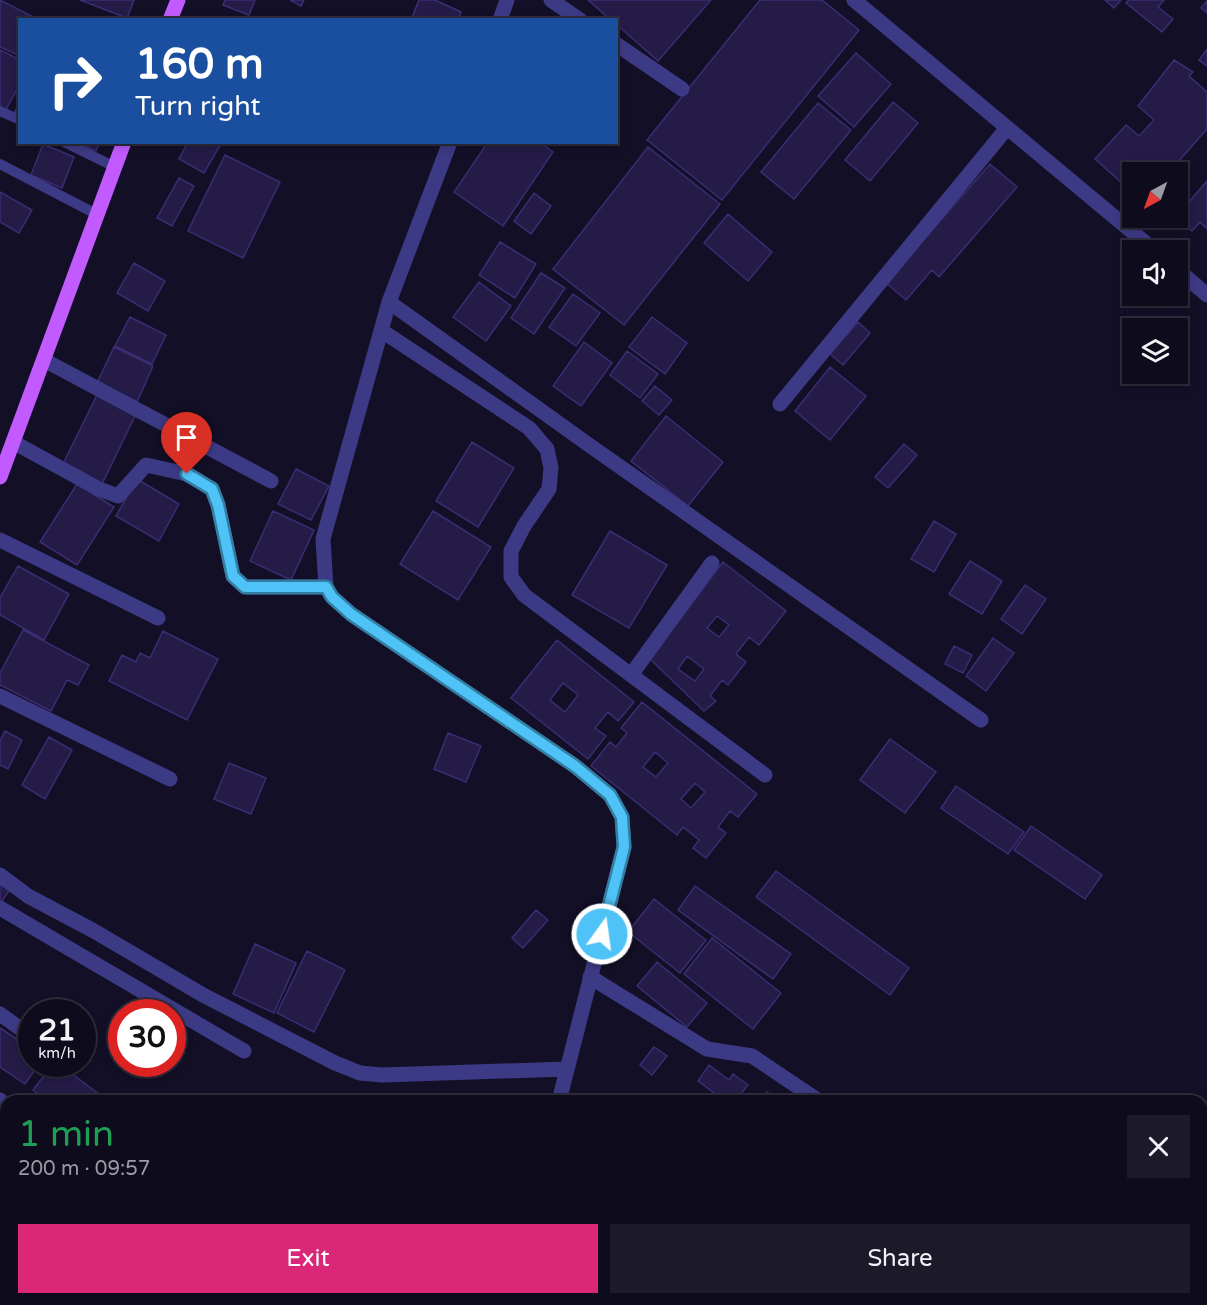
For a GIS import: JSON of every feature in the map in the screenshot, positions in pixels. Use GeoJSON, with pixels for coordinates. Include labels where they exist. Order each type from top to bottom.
{"type":"FeatureCollection","features":[{"type":"Feature","properties":{"kind":"main road"},"geometry":{"type":"LineString","coordinates":[[171,18],[178,0]]}},
{"type":"Feature","properties":{"kind":"main road"},"geometry":{"type":"LineString","coordinates":[[0,477],[123,144]]}},
{"type":"Feature","properties":{"kind":"street"},"geometry":{"type":"LineString","coordinates":[[501,18],[507,0]]}},
{"type":"Feature","properties":{"kind":"street"},"geometry":{"type":"LineString","coordinates":[[552,0],[577,18]]}},
{"type":"Feature","properties":{"kind":"street"},"geometry":{"type":"LineString","coordinates":[[854,0],[1142,240]]}},
{"type":"Feature","properties":{"kind":"street"},"geometry":{"type":"LineString","coordinates":[[618,45],[682,89]]}},
{"type":"Feature","properties":{"kind":"street"},"geometry":{"type":"LineString","coordinates":[[780,404],[1007,128]]}},
{"type":"Feature","properties":{"kind":"street"},"geometry":{"type":"LineString","coordinates":[[449,144],[390,302],[322,539],[326,587],[332,597],[351,614],[575,766],[610,795],[622,817],[624,847],[560,1095]]}},
{"type":"Feature","properties":{"kind":"street"},"geometry":{"type":"LineString","coordinates":[[1188,279],[1207,295]]}},
{"type":"Feature","properties":{"kind":"street"},"geometry":{"type":"LineString","coordinates":[[390,302],[981,720]]}},
{"type":"Feature","properties":{"kind":"street"},"geometry":{"type":"LineString","coordinates":[[382,331],[529,428],[547,449],[551,468],[549,489],[524,526],[511,551],[511,577],[524,595],[765,775]]}},
{"type":"Feature","properties":{"kind":"street"},"geometry":{"type":"LineString","coordinates":[[44,360],[271,481]]}},
{"type":"Feature","properties":{"kind":"street"},"geometry":{"type":"LineString","coordinates":[[13,442],[99,489],[118,495],[146,465],[187,474],[212,489],[218,505],[233,576],[245,587],[326,587]]}},
{"type":"Feature","properties":{"kind":"street"},"geometry":{"type":"LineString","coordinates":[[0,540],[158,618]]}},
{"type":"Feature","properties":{"kind":"street"},"geometry":{"type":"LineString","coordinates":[[631,675],[712,562]]}},
{"type":"Feature","properties":{"kind":"street"},"geometry":{"type":"LineString","coordinates":[[0,696],[170,779]]}},
{"type":"Feature","properties":{"kind":"street"},"geometry":{"type":"LineString","coordinates":[[0,875],[28,896],[94,931],[203,995],[335,1063],[360,1073],[567,1069]]}},
{"type":"Feature","properties":{"kind":"street"},"geometry":{"type":"LineString","coordinates":[[0,908],[244,1051]]}},
{"type":"Feature","properties":{"kind":"street"},"geometry":{"type":"LineString","coordinates":[[590,977],[707,1049],[752,1056],[810,1095]]}},
{"type":"Feature","properties":{"kind":"street"},"geometry":{"type":"LineString","coordinates":[[0,1014],[18,1027]]}},
{"type":"Feature","properties":{"kind":"lane"},"geometry":{"type":"LineString","coordinates":[[0,111],[18,119]]}},
{"type":"Feature","properties":{"kind":"lane"},"geometry":{"type":"LineString","coordinates":[[68,144],[115,168]]}},
{"type":"Feature","properties":{"kind":"lane"},"geometry":{"type":"LineString","coordinates":[[0,164],[98,215]]}},
{"type":"Feature","properties":{"kind":"building"},"geometry":{"type":"Polygon","coordinates":[[[0,0],[35,18],[18,18],[18,55],[0,47],[0,0]]]}},
{"type":"Feature","properties":{"kind":"building"},"geometry":{"type":"Polygon","coordinates":[[[80,0],[134,0],[127,18],[80,0]]]}},
{"type":"Feature","properties":{"kind":"building"},"geometry":{"type":"Polygon","coordinates":[[[225,0],[255,0],[249,15],[223,5],[225,0]]]}},
{"type":"Feature","properties":{"kind":"building"},"geometry":{"type":"Polygon","coordinates":[[[290,0],[304,0],[301,6],[290,0]]]}},
{"type":"Feature","properties":{"kind":"building"},"geometry":{"type":"Polygon","coordinates":[[[419,0],[435,0],[461,12],[459,18],[412,18],[419,0]]]}},
{"type":"Feature","properties":{"kind":"building"},"geometry":{"type":"Polygon","coordinates":[[[588,0],[711,0],[658,61],[618,26],[618,18],[609,18],[588,0]]]}},
{"type":"Feature","properties":{"kind":"building"},"geometry":{"type":"Polygon","coordinates":[[[760,0],[822,0],[859,30],[722,200],[647,140],[760,0]]]}},
{"type":"Feature","properties":{"kind":"building"},"geometry":{"type":"Polygon","coordinates":[[[1105,0],[1121,0],[1114,8],[1105,0]]]}},
{"type":"Feature","properties":{"kind":"building"},"geometry":{"type":"Polygon","coordinates":[[[1129,0],[1164,0],[1158,7],[1173,19],[1162,32],[1126,3],[1129,0]]]}},
{"type":"Feature","properties":{"kind":"building"},"geometry":{"type":"Polygon","coordinates":[[[1207,1],[1207,13],[1201,8],[1207,1]]]}},
{"type":"Feature","properties":{"kind":"building"},"geometry":{"type":"Polygon","coordinates":[[[1207,49],[1207,66],[1199,60],[1207,49]]]}},
{"type":"Feature","properties":{"kind":"building"},"geometry":{"type":"Polygon","coordinates":[[[0,50],[18,59],[18,88],[5,111],[0,109],[0,50]]]}},
{"type":"Feature","properties":{"kind":"building"},"geometry":{"type":"Polygon","coordinates":[[[856,53],[891,84],[854,127],[818,96],[856,53]]]}},
{"type":"Feature","properties":{"kind":"building"},"geometry":{"type":"Polygon","coordinates":[[[1174,60],[1193,72],[1189,76],[1207,92],[1207,129],[1178,162],[1122,162],[1122,183],[1095,159],[1126,125],[1139,136],[1154,120],[1138,106],[1174,60]]]}},
{"type":"Feature","properties":{"kind":"building"},"geometry":{"type":"Polygon","coordinates":[[[893,102],[918,123],[870,181],[845,160],[893,102]]]}},
{"type":"Feature","properties":{"kind":"building"},"geometry":{"type":"Polygon","coordinates":[[[818,103],[851,130],[794,199],[761,172],[818,103]]]}},
{"type":"Feature","properties":{"kind":"building"},"geometry":{"type":"Polygon","coordinates":[[[43,144],[74,157],[62,188],[31,175],[43,144]]]}},
{"type":"Feature","properties":{"kind":"building"},"geometry":{"type":"Polygon","coordinates":[[[81,144],[99,144],[96,151],[81,144]]]}},
{"type":"Feature","properties":{"kind":"building"},"geometry":{"type":"Polygon","coordinates":[[[187,144],[221,144],[204,173],[179,159],[187,144]]]}},
{"type":"Feature","properties":{"kind":"building"},"geometry":{"type":"Polygon","coordinates":[[[487,144],[542,144],[553,152],[503,226],[454,192],[487,144]]]}},
{"type":"Feature","properties":{"kind":"building"},"geometry":{"type":"Polygon","coordinates":[[[648,147],[720,204],[624,325],[553,269],[648,147]]]}},
{"type":"Feature","properties":{"kind":"building"},"geometry":{"type":"Polygon","coordinates":[[[225,155],[280,182],[243,258],[188,231],[225,155]]]}},
{"type":"Feature","properties":{"kind":"building"},"geometry":{"type":"Polygon","coordinates":[[[990,164],[1017,187],[939,277],[932,270],[906,300],[886,283],[990,164]]]}},
{"type":"Feature","properties":{"kind":"building"},"geometry":{"type":"Polygon","coordinates":[[[179,178],[194,186],[172,226],[157,218],[179,178]]]}},
{"type":"Feature","properties":{"kind":"building"},"geometry":{"type":"Polygon","coordinates":[[[1207,181],[1207,229],[1200,222],[1192,231],[1188,228],[1188,203],[1207,181]]]}},
{"type":"Feature","properties":{"kind":"building"},"geometry":{"type":"Polygon","coordinates":[[[0,192],[32,210],[19,233],[0,222],[0,192]]]}},
{"type":"Feature","properties":{"kind":"building"},"geometry":{"type":"Polygon","coordinates":[[[534,193],[551,206],[531,234],[514,221],[534,193]]]}},
{"type":"Feature","properties":{"kind":"building"},"geometry":{"type":"Polygon","coordinates":[[[728,214],[772,252],[748,281],[704,243],[728,214]]]}},
{"type":"Feature","properties":{"kind":"building"},"geometry":{"type":"Polygon","coordinates":[[[500,242],[536,264],[515,298],[479,275],[500,242]]]}},
{"type":"Feature","properties":{"kind":"building"},"geometry":{"type":"Polygon","coordinates":[[[134,263],[165,281],[148,311],[117,293],[134,263]]]}},
{"type":"Feature","properties":{"kind":"building"},"geometry":{"type":"Polygon","coordinates":[[[541,273],[565,288],[534,334],[511,318],[541,273]]]}},
{"type":"Feature","properties":{"kind":"building"},"geometry":{"type":"Polygon","coordinates":[[[479,282],[511,306],[486,341],[453,317],[479,282]]]}},
{"type":"Feature","properties":{"kind":"building"},"geometry":{"type":"Polygon","coordinates":[[[573,294],[600,313],[576,346],[549,327],[573,294]]]}},
{"type":"Feature","properties":{"kind":"building"},"geometry":{"type":"Polygon","coordinates":[[[130,317],[166,335],[152,364],[115,346],[130,317]]]}},
{"type":"Feature","properties":{"kind":"building"},"geometry":{"type":"Polygon","coordinates":[[[652,317],[687,343],[665,374],[629,347],[652,317]]]}},
{"type":"Feature","properties":{"kind":"building"},"geometry":{"type":"Polygon","coordinates":[[[858,322],[870,333],[843,365],[830,354],[858,322]]]}},
{"type":"Feature","properties":{"kind":"building"},"geometry":{"type":"Polygon","coordinates":[[[584,342],[612,363],[581,406],[553,386],[584,342]]]}},
{"type":"Feature","properties":{"kind":"building"},"geometry":{"type":"Polygon","coordinates":[[[114,347],[153,366],[137,402],[97,383],[114,347]]]}},
{"type":"Feature","properties":{"kind":"building"},"geometry":{"type":"Polygon","coordinates":[[[627,351],[658,374],[640,398],[610,375],[627,351]]]}},
{"type":"Feature","properties":{"kind":"building"},"geometry":{"type":"Polygon","coordinates":[[[830,367],[866,396],[830,440],[795,411],[830,367]]]}},
{"type":"Feature","properties":{"kind":"building"},"geometry":{"type":"Polygon","coordinates":[[[655,386],[672,400],[659,415],[642,401],[655,386]]]}},
{"type":"Feature","properties":{"kind":"building"},"geometry":{"type":"Polygon","coordinates":[[[97,395],[136,414],[102,484],[63,464],[97,395]]]}},
{"type":"Feature","properties":{"kind":"building"},"geometry":{"type":"Polygon","coordinates":[[[666,416],[723,462],[688,506],[631,461],[666,416]]]}},
{"type":"Feature","properties":{"kind":"building"},"geometry":{"type":"Polygon","coordinates":[[[472,442],[514,468],[478,527],[436,501],[472,442]]]}},
{"type":"Feature","properties":{"kind":"building"},"geometry":{"type":"Polygon","coordinates":[[[904,444],[917,455],[888,488],[875,477],[904,444]]]}},
{"type":"Feature","properties":{"kind":"building"},"geometry":{"type":"Polygon","coordinates":[[[296,469],[329,486],[311,520],[278,504],[296,469]]]}},
{"type":"Feature","properties":{"kind":"building"},"geometry":{"type":"Polygon","coordinates":[[[137,479],[179,504],[159,541],[116,516],[137,479]]]}},
{"type":"Feature","properties":{"kind":"building"},"geometry":{"type":"Polygon","coordinates":[[[77,484],[114,507],[77,565],[40,542],[77,484]]]}},
{"type":"Feature","properties":{"kind":"building"},"geometry":{"type":"Polygon","coordinates":[[[273,511],[314,530],[291,580],[250,561],[273,511]]]}},
{"type":"Feature","properties":{"kind":"building"},"geometry":{"type":"Polygon","coordinates":[[[433,511],[491,547],[458,600],[400,564],[433,511]]]}},
{"type":"Feature","properties":{"kind":"building"},"geometry":{"type":"Polygon","coordinates":[[[934,521],[956,534],[934,572],[911,559],[934,521]]]}},
{"type":"Feature","properties":{"kind":"building"},"geometry":{"type":"Polygon","coordinates":[[[610,531],[667,565],[629,628],[572,595],[610,531]]]}},
{"type":"Feature","properties":{"kind":"building"},"geometry":{"type":"Polygon","coordinates":[[[970,561],[1002,581],[982,614],[949,594],[970,561]]]}},
{"type":"Feature","properties":{"kind":"building"},"geometry":{"type":"Polygon","coordinates":[[[723,562],[786,611],[759,645],[749,637],[736,654],[746,662],[728,685],[722,680],[710,696],[716,701],[704,711],[650,659],[723,562]],[[717,616],[707,628],[719,637],[729,625],[717,616]],[[687,656],[678,669],[695,681],[704,669],[687,656]]]}},
{"type":"Feature","properties":{"kind":"building"},"geometry":{"type":"Polygon","coordinates":[[[18,566],[69,594],[44,640],[0,615],[0,598],[18,566]]]}},
{"type":"Feature","properties":{"kind":"building"},"geometry":{"type":"Polygon","coordinates":[[[1025,585],[1046,599],[1022,634],[1001,619],[1025,585]]]}},
{"type":"Feature","properties":{"kind":"building"},"geometry":{"type":"Polygon","coordinates":[[[23,630],[89,665],[78,685],[67,680],[51,711],[0,685],[0,673],[23,630]]]}},
{"type":"Feature","properties":{"kind":"building"},"geometry":{"type":"Polygon","coordinates":[[[163,631],[218,659],[187,720],[109,681],[122,655],[136,662],[140,653],[150,658],[163,631]]]}},
{"type":"Feature","properties":{"kind":"building"},"geometry":{"type":"Polygon","coordinates":[[[993,638],[1014,653],[986,691],[966,676],[993,638]]]}},
{"type":"Feature","properties":{"kind":"building"},"geometry":{"type":"Polygon","coordinates":[[[557,640],[634,702],[618,721],[608,712],[595,728],[606,736],[588,759],[511,698],[557,640]],[[563,683],[550,700],[565,712],[578,695],[563,683]]]}},
{"type":"Feature","properties":{"kind":"building"},"geometry":{"type":"Polygon","coordinates":[[[954,646],[972,655],[963,673],[945,664],[954,646]]]}},
{"type":"Feature","properties":{"kind":"building"},"geometry":{"type":"Polygon","coordinates":[[[642,702],[757,794],[738,817],[730,811],[718,827],[726,833],[706,858],[693,848],[699,840],[683,827],[677,835],[591,766],[610,742],[616,747],[627,733],[621,728],[642,702]],[[655,752],[643,767],[656,777],[668,763],[655,752]],[[695,783],[681,799],[691,808],[705,792],[695,783]]]}},
{"type":"Feature","properties":{"kind":"building"},"geometry":{"type":"Polygon","coordinates":[[[5,731],[22,740],[8,769],[0,765],[0,741],[5,731]]]}},
{"type":"Feature","properties":{"kind":"building"},"geometry":{"type":"Polygon","coordinates":[[[448,733],[481,746],[466,782],[434,769],[448,733]]]}},
{"type":"Feature","properties":{"kind":"building"},"geometry":{"type":"Polygon","coordinates":[[[49,737],[72,750],[45,799],[22,785],[49,737]]]}},
{"type":"Feature","properties":{"kind":"building"},"geometry":{"type":"Polygon","coordinates":[[[890,739],[936,772],[905,813],[860,780],[890,739]]]}},
{"type":"Feature","properties":{"kind":"building"},"geometry":{"type":"Polygon","coordinates":[[[229,763],[266,778],[251,814],[214,799],[229,763]]]}},
{"type":"Feature","properties":{"kind":"building"},"geometry":{"type":"Polygon","coordinates":[[[956,786],[1024,832],[1008,854],[941,808],[956,786]]]}},
{"type":"Feature","properties":{"kind":"building"},"geometry":{"type":"Polygon","coordinates":[[[1031,826],[1102,875],[1085,899],[1014,850],[1031,826]]]}},
{"type":"Feature","properties":{"kind":"building"},"geometry":{"type":"Polygon","coordinates":[[[776,871],[909,968],[890,995],[756,897],[776,871]]]}},
{"type":"Feature","properties":{"kind":"building"},"geometry":{"type":"Polygon","coordinates":[[[0,884],[9,891],[0,904],[0,884]]]}},
{"type":"Feature","properties":{"kind":"building"},"geometry":{"type":"Polygon","coordinates":[[[695,886],[791,954],[773,979],[678,910],[695,886]]]}},
{"type":"Feature","properties":{"kind":"building"},"geometry":{"type":"Polygon","coordinates":[[[654,899],[706,940],[680,973],[628,932],[654,899]]]}},
{"type":"Feature","properties":{"kind":"building"},"geometry":{"type":"Polygon","coordinates":[[[536,910],[548,920],[523,948],[512,938],[536,910]]]}},
{"type":"Feature","properties":{"kind":"building"},"geometry":{"type":"Polygon","coordinates":[[[712,938],[781,993],[753,1029],[684,974],[712,938]]]}},
{"type":"Feature","properties":{"kind":"building"},"geometry":{"type":"Polygon","coordinates":[[[255,944],[296,963],[274,1013],[233,994],[255,944]]]}},
{"type":"Feature","properties":{"kind":"building"},"geometry":{"type":"Polygon","coordinates":[[[307,951],[345,970],[314,1032],[277,1013],[307,951]]]}},
{"type":"Feature","properties":{"kind":"building"},"geometry":{"type":"Polygon","coordinates":[[[657,962],[707,1003],[687,1027],[637,986],[657,962]]]}},
{"type":"Feature","properties":{"kind":"building"},"geometry":{"type":"Polygon","coordinates":[[[0,1028],[18,1040],[18,1077],[30,1077],[25,1084],[0,1067],[0,1028]]]}},
{"type":"Feature","properties":{"kind":"building"},"geometry":{"type":"Polygon","coordinates":[[[654,1047],[667,1056],[652,1075],[640,1065],[654,1047]]]}},
{"type":"Feature","properties":{"kind":"building"},"geometry":{"type":"Polygon","coordinates":[[[709,1065],[729,1080],[733,1074],[748,1085],[740,1095],[717,1095],[698,1081],[709,1065]]]}},
{"type":"Feature","properties":{"kind":"building"},"geometry":{"type":"Polygon","coordinates":[[[43,1077],[76,1077],[100,1095],[39,1095],[33,1090],[43,1077]]]}},
{"type":"Feature","properties":{"kind":"route"},"geometry":{"type":"LineString","coordinates":[[187,474],[212,489],[218,505],[233,576],[245,587],[326,587],[332,597],[351,614],[575,766],[610,795],[622,817],[624,847],[602,934]]}}]}
